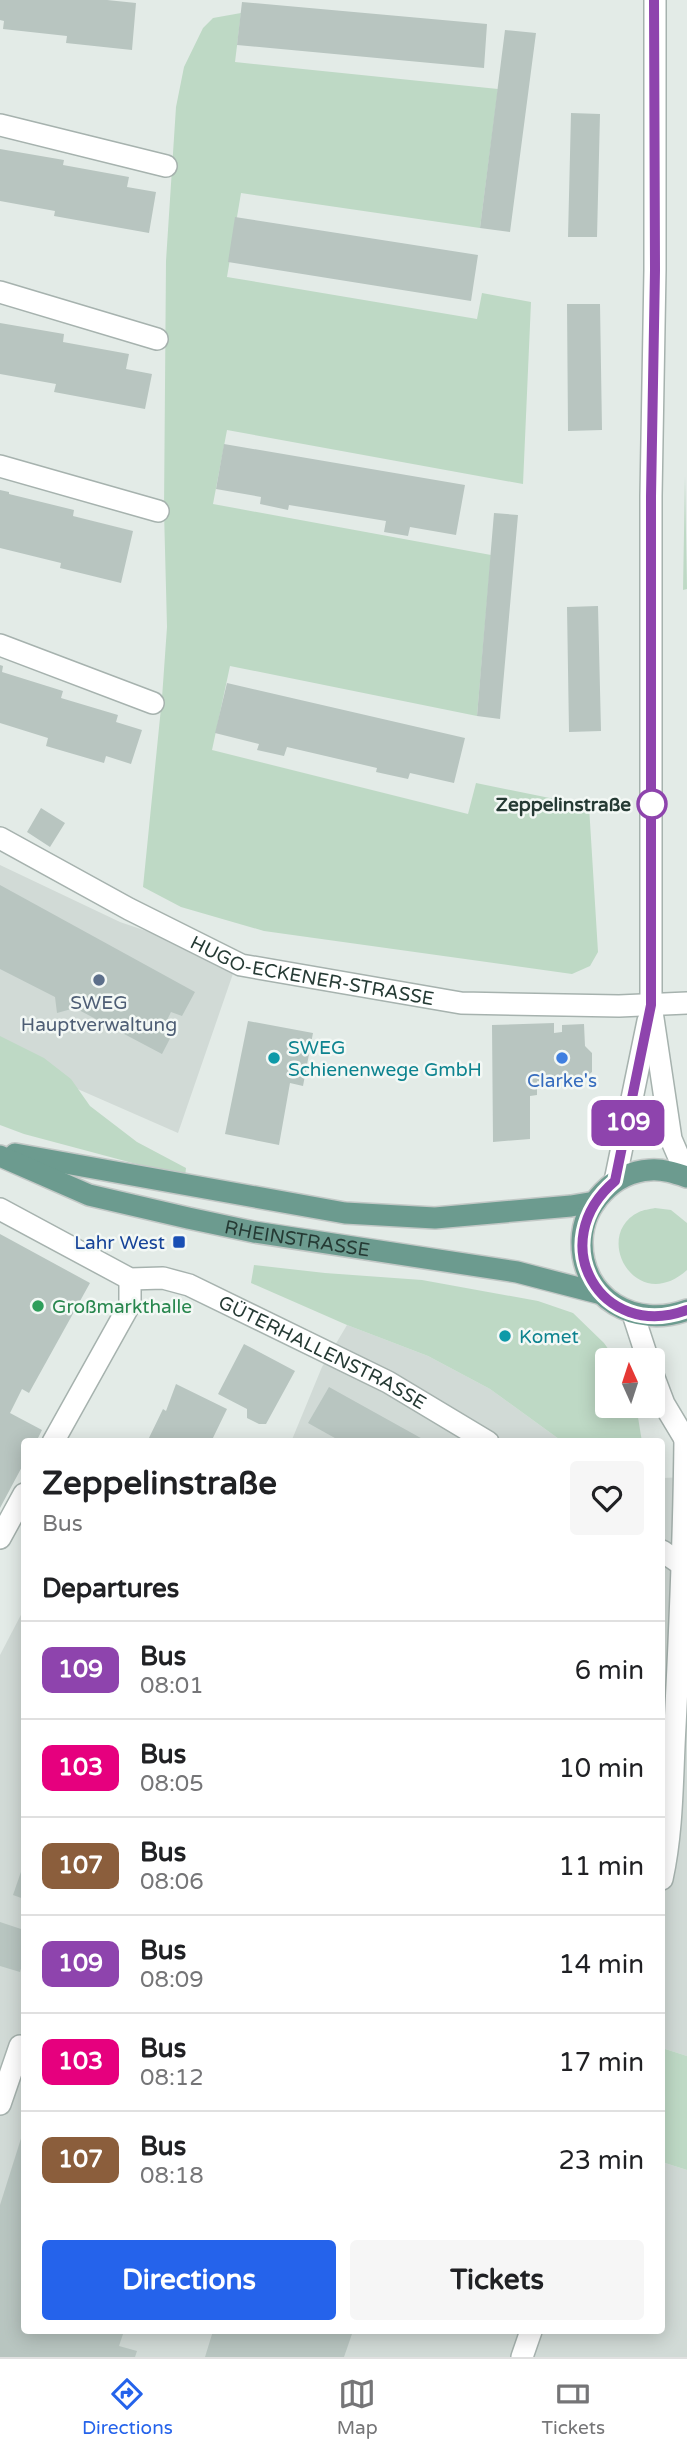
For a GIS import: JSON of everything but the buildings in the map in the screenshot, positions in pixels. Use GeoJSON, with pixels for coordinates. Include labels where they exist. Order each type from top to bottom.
{"type":"FeatureCollection","features":[{"type":"Feature","properties":{"kind":"main road","name":"RHEINSTRASSE"},"geometry":{"type":"LineString","coordinates":[[0,1151],[345,1213],[435,1218],[595,1202]]}},
{"type":"Feature","properties":{"kind":"main road","name":"RHEINSTRASSE"},"geometry":{"type":"LineString","coordinates":[[0,1156],[89,1195],[188,1218],[254,1232],[517,1272],[602,1294]]}},
{"type":"Feature","properties":{"kind":"main road"},"geometry":{"type":"LineString","coordinates":[[687,1176],[670,1171],[651,1170],[632,1173],[615,1181],[595,1202],[586,1219],[582,1239],[583,1259],[590,1278],[616,1306],[633,1314],[662,1316],[687,1310]]}},
{"type":"Feature","properties":{"kind":"street"},"geometry":{"type":"LineString","coordinates":[[654,0],[651,1005],[671,1139],[687,1176]]}},
{"type":"Feature","properties":{"kind":"street"},"geometry":{"type":"LineString","coordinates":[[0,125],[166,166]]}},
{"type":"Feature","properties":{"kind":"street"},"geometry":{"type":"LineString","coordinates":[[0,292],[158,339]]}},
{"type":"Feature","properties":{"kind":"street"},"geometry":{"type":"LineString","coordinates":[[0,466],[158,511]]}},
{"type":"Feature","properties":{"kind":"street"},"geometry":{"type":"LineString","coordinates":[[0,645],[153,703]]}},
{"type":"Feature","properties":{"kind":"street","name":"HUGO-ECKENER-STRASSE"},"geometry":{"type":"LineString","coordinates":[[0,838],[129,909],[241,965],[461,1003],[651,1005]]}},
{"type":"Feature","properties":{"kind":"street"},"geometry":{"type":"LineString","coordinates":[[651,1005],[687,1003]]}},
{"type":"Feature","properties":{"kind":"street"},"geometry":{"type":"LineString","coordinates":[[615,1181],[651,1005]]}},
{"type":"Feature","properties":{"kind":"street","name":"GÜTERHALLENSTRASSE"},"geometry":{"type":"LineString","coordinates":[[0,1209],[130,1279],[163,1278],[190,1285],[388,1382],[481,1438]]}},
{"type":"Feature","properties":{"kind":"street"},"geometry":{"type":"LineString","coordinates":[[55,1438],[130,1304],[130,1279]]}},
{"type":"Feature","properties":{"kind":"street"},"geometry":{"type":"LineString","coordinates":[[633,1314],[644,1348]]}},
{"type":"Feature","properties":{"kind":"street"},"geometry":{"type":"LineString","coordinates":[[665,1405],[686,1436],[685,1567],[671,1809],[665,1866]]}},
{"type":"Feature","properties":{"kind":"street"},"geometry":{"type":"LineString","coordinates":[[0,1538],[21,1500]]}},
{"type":"Feature","properties":{"kind":"street"},"geometry":{"type":"LineString","coordinates":[[665,1553],[685,1567]]}},
{"type":"Feature","properties":{"kind":"street"},"geometry":{"type":"LineString","coordinates":[[0,2104],[21,2046]]}},
{"type":"Feature","properties":{"kind":"street"},"geometry":{"type":"LineString","coordinates":[[522,2357],[530,2334]]}},
{"type":"Feature","properties":{"kind":"shaded area"},"geometry":{"type":"Polygon","coordinates":[[[0,865],[120,922],[237,962],[178,1133],[0,1055],[0,865]]]}},
{"type":"Feature","properties":{"kind":"shaded area"},"geometry":{"type":"Polygon","coordinates":[[[347,1325],[428,1356],[490,1389],[557,1438],[293,1438],[322,1367],[347,1325]]]}},
{"type":"Feature","properties":{"kind":"shaded area"},"geometry":{"type":"Polygon","coordinates":[[[687,1477],[687,2056],[665,2049],[665,1478],[687,1477]]]}},
{"type":"Feature","properties":{"kind":"shaded area"},"geometry":{"type":"Polygon","coordinates":[[[21,1615],[21,2334],[665,2334],[665,2163],[687,2170],[687,2357],[0,2357],[0,1655],[21,1615]]]}},
{"type":"Feature","properties":{"kind":"green space"},"geometry":{"type":"Polygon","coordinates":[[[241,13],[235,62],[498,89],[480,228],[241,193],[227,277],[477,319],[482,293],[531,302],[523,484],[227,430],[213,504],[491,555],[477,716],[230,666],[212,750],[468,814],[476,783],[589,806],[598,952],[590,966],[572,974],[264,931],[181,907],[143,887],[167,627],[164,511],[166,261],[176,107],[184,67],[203,28],[213,18],[241,13]]]}},
{"type":"Feature","properties":{"kind":"green space"},"geometry":{"type":"Polygon","coordinates":[[[685,476],[687,589],[683,590],[685,476]]]}},
{"type":"Feature","properties":{"kind":"green space"},"geometry":{"type":"Polygon","coordinates":[[[0,1036],[44,1058],[71,1079],[90,1106],[137,1142],[186,1168],[185,1177],[24,1134],[0,1125],[0,1036]]]}},
{"type":"Feature","properties":{"kind":"green space"},"geometry":{"type":"Polygon","coordinates":[[[655,1208],[671,1210],[687,1223],[687,1270],[668,1282],[651,1284],[637,1278],[626,1267],[620,1253],[619,1237],[625,1223],[639,1212],[655,1208]]]}},
{"type":"Feature","properties":{"kind":"green space"},"geometry":{"type":"Polygon","coordinates":[[[254,1265],[422,1280],[538,1301],[573,1313],[608,1348],[595,1348],[595,1418],[638,1418],[641,1438],[557,1438],[490,1389],[428,1356],[347,1325],[251,1283],[254,1265]]]}},
{"type":"Feature","properties":{"kind":"green space"},"geometry":{"type":"Polygon","coordinates":[[[665,2049],[687,2056],[687,2170],[665,2163],[665,2049]]]}},
{"type":"Feature","properties":{"kind":"bus line","name":"109"},"geometry":{"type":"LineString","coordinates":[[654,0],[651,1005],[615,1181],[595,1202],[586,1219],[582,1239],[583,1259],[590,1278],[616,1306],[633,1314],[652,1317],[687,1310]]}},
{"type":"Feature","properties":{"kind":"place","name":"Zeppelinstraße"},"geometry":{"type":"Point","coordinates":[652,804]}},
{"type":"Feature","properties":{"kind":"place","name":"SWEG Hauptverwaltung"},"geometry":{"type":"Point","coordinates":[99,980]}},
{"type":"Feature","properties":{"kind":"place","name":"SWEG Schienenwege GmbH"},"geometry":{"type":"Point","coordinates":[274,1058]}},
{"type":"Feature","properties":{"kind":"place","name":"Clarke's"},"geometry":{"type":"Point","coordinates":[562,1058]}},
{"type":"Feature","properties":{"kind":"place","name":"Lahr West"},"geometry":{"type":"Point","coordinates":[179,1242]}},
{"type":"Feature","properties":{"kind":"place","name":"Großmarkthalle"},"geometry":{"type":"Point","coordinates":[38,1306]}},
{"type":"Feature","properties":{"kind":"place","name":"Komet"},"geometry":{"type":"Point","coordinates":[505,1336]}}]}
